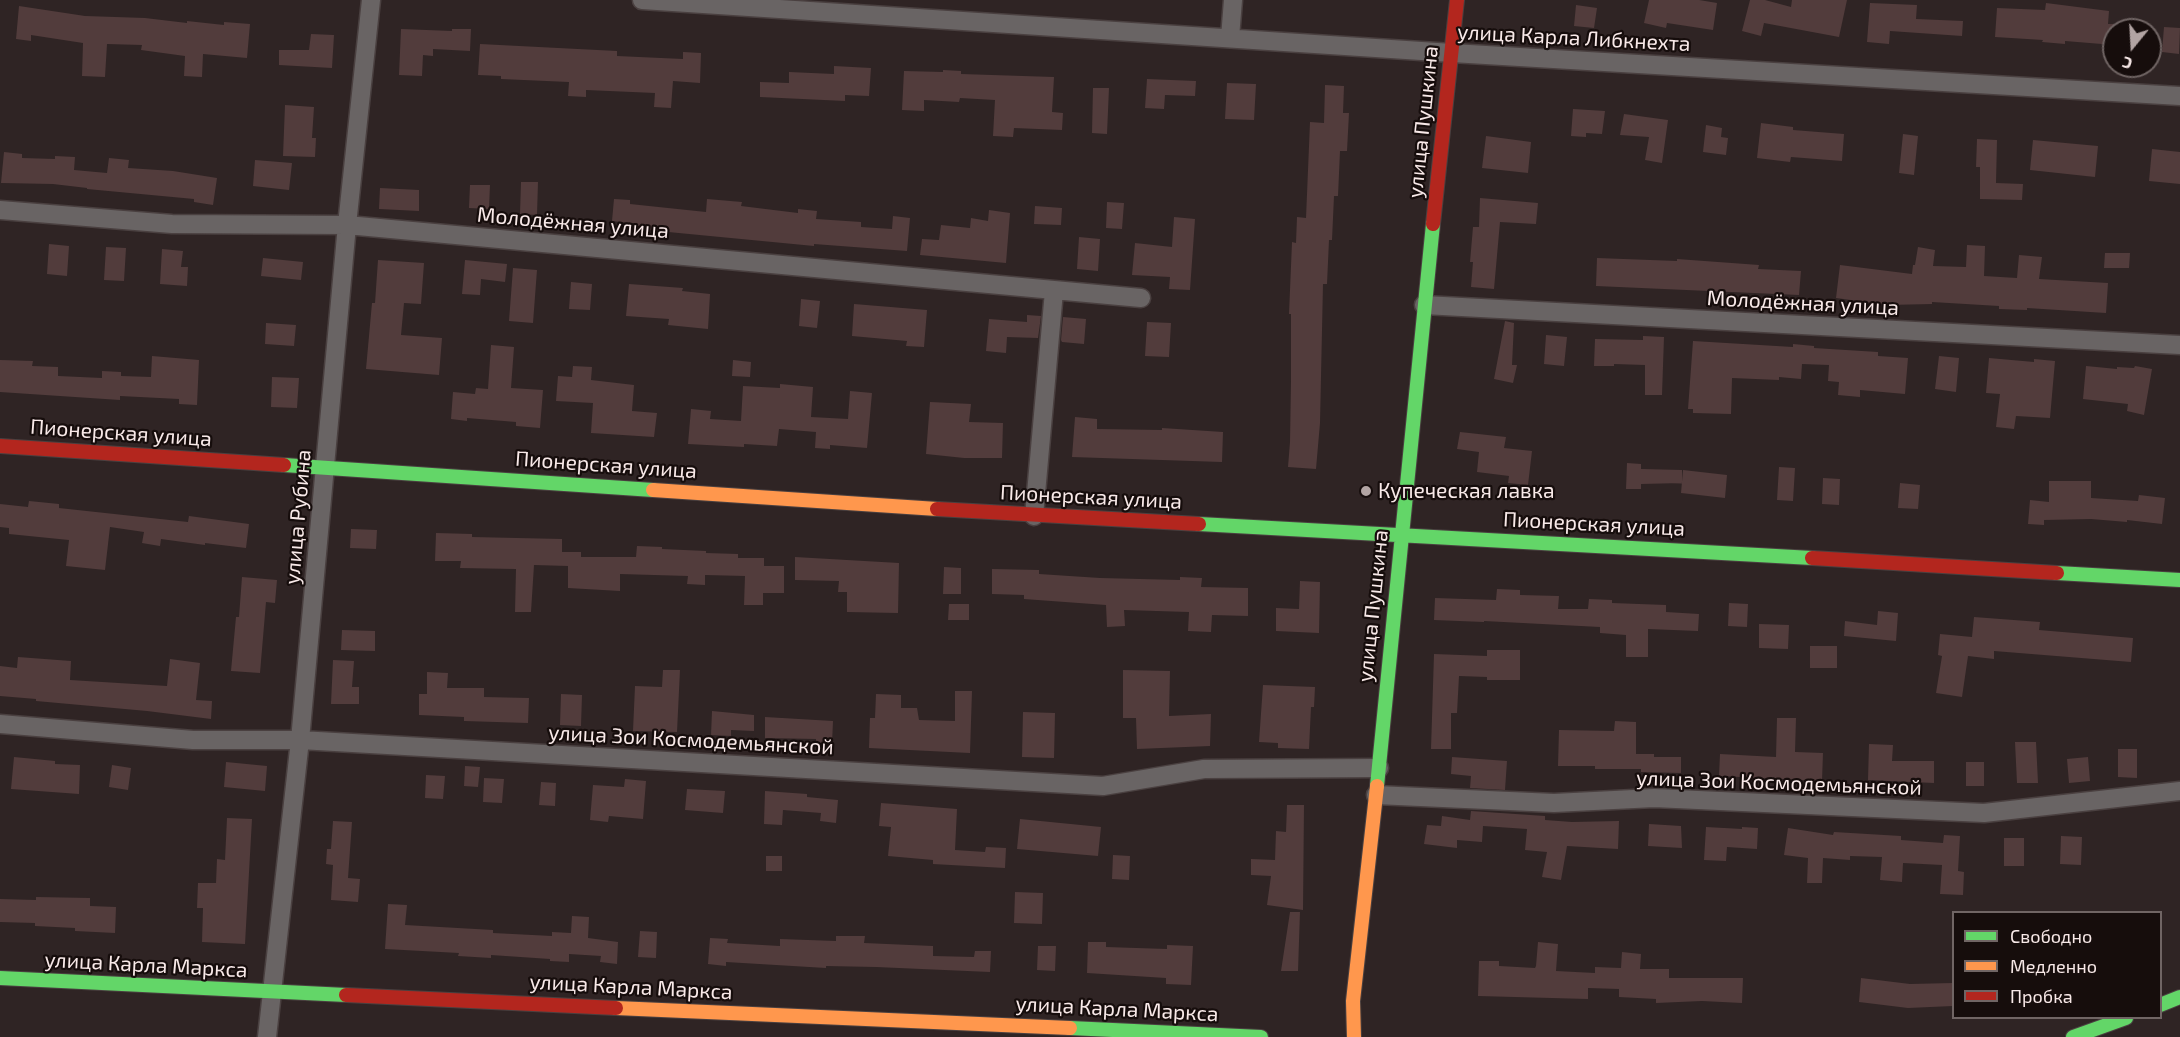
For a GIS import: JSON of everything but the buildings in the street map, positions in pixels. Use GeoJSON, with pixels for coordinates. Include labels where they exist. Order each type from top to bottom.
{"type":"FeatureCollection","features":[{"type":"Feature","properties":{"kind":"street","name":"улица Рубина"},"geometry":{"type":"LineString","coordinates":[[267,1037],[300,740],[371,0]]}},
{"type":"Feature","properties":{"kind":"street","name":"улица Карла Либкнехта"},"geometry":{"type":"LineString","coordinates":[[642,0],[1452,53],[2180,96]]}},
{"type":"Feature","properties":{"kind":"street"},"geometry":{"type":"LineString","coordinates":[[1230,38],[1233,0]]}},
{"type":"Feature","properties":{"kind":"street","name":"улица Пушкина"},"geometry":{"type":"LineString","coordinates":[[1354,1037],[1353,1001],[1457,0]]}},
{"type":"Feature","properties":{"kind":"street","name":"Молодёжная улица"},"geometry":{"type":"LineString","coordinates":[[0,210],[172,224],[348,225],[1140,298]]}},
{"type":"Feature","properties":{"kind":"street"},"geometry":{"type":"LineString","coordinates":[[1034,516],[1054,291]]}},
{"type":"Feature","properties":{"kind":"street","name":"Молодёжная улица"},"geometry":{"type":"LineString","coordinates":[[1424,305],[2180,345]]}},
{"type":"Feature","properties":{"kind":"street","name":"Пионерская улица"},"geometry":{"type":"LineString","coordinates":[[0,446],[1034,516],[1401,534],[2180,580]]}},
{"type":"Feature","properties":{"kind":"street","name":"улица Зои Космодемьянской"},"geometry":{"type":"LineString","coordinates":[[0,724],[193,740],[300,740],[1103,786],[1204,770],[1379,768]]}},
{"type":"Feature","properties":{"kind":"street","name":"улица Зои Космодемьянской"},"geometry":{"type":"LineString","coordinates":[[1376,795],[1554,804],[1654,798],[1983,813],[2180,791]]}},
{"type":"Feature","properties":{"kind":"street","name":"улица Карла Маркса"},"geometry":{"type":"LineString","coordinates":[[0,978],[1261,1037]]}},
{"type":"Feature","properties":{"kind":"street"},"geometry":{"type":"LineString","coordinates":[[2162,1004],[2180,997]]}},
{"type":"Feature","properties":{"kind":"street"},"geometry":{"type":"LineString","coordinates":[[2073,1037],[2121,1019]]}},
{"type":"Feature","properties":{"kind":"traffic: fast"},"geometry":{"type":"LineString","coordinates":[[1377,786],[1433,224]]}},
{"type":"Feature","properties":{"kind":"traffic: fast"},"geometry":{"type":"LineString","coordinates":[[284,465],[653,490]]}},
{"type":"Feature","properties":{"kind":"traffic: fast"},"geometry":{"type":"LineString","coordinates":[[1199,524],[1812,558]]}},
{"type":"Feature","properties":{"kind":"traffic: fast"},"geometry":{"type":"LineString","coordinates":[[2057,573],[2180,580]]}},
{"type":"Feature","properties":{"kind":"traffic: fast"},"geometry":{"type":"LineString","coordinates":[[0,978],[346,995]]}},
{"type":"Feature","properties":{"kind":"traffic: fast"},"geometry":{"type":"LineString","coordinates":[[2162,1004],[2180,997]]}},
{"type":"Feature","properties":{"kind":"traffic: fast"},"geometry":{"type":"LineString","coordinates":[[2073,1037],[2123,1019]]}},
{"type":"Feature","properties":{"kind":"traffic: fast"},"geometry":{"type":"LineString","coordinates":[[1070,1028],[1261,1037]]}},
{"type":"Feature","properties":{"kind":"traffic: slow"},"geometry":{"type":"LineString","coordinates":[[653,490],[937,509]]}},
{"type":"Feature","properties":{"kind":"traffic: slow"},"geometry":{"type":"LineString","coordinates":[[1354,1037],[1353,1001],[1377,786]]}},
{"type":"Feature","properties":{"kind":"traffic: slow"},"geometry":{"type":"LineString","coordinates":[[616,1008],[1070,1028]]}},
{"type":"Feature","properties":{"kind":"traffic: jam"},"geometry":{"type":"LineString","coordinates":[[1433,224],[1457,0]]}},
{"type":"Feature","properties":{"kind":"traffic: jam"},"geometry":{"type":"LineString","coordinates":[[0,446],[284,465]]}},
{"type":"Feature","properties":{"kind":"traffic: jam"},"geometry":{"type":"LineString","coordinates":[[937,509],[1199,524]]}},
{"type":"Feature","properties":{"kind":"traffic: jam"},"geometry":{"type":"LineString","coordinates":[[1812,558],[2057,573]]}},
{"type":"Feature","properties":{"kind":"traffic: jam"},"geometry":{"type":"LineString","coordinates":[[346,995],[616,1008]]}},
{"type":"Feature","properties":{"kind":"place","name":"Купеческая лавка"},"geometry":{"type":"Point","coordinates":[1366,491]}}]}
